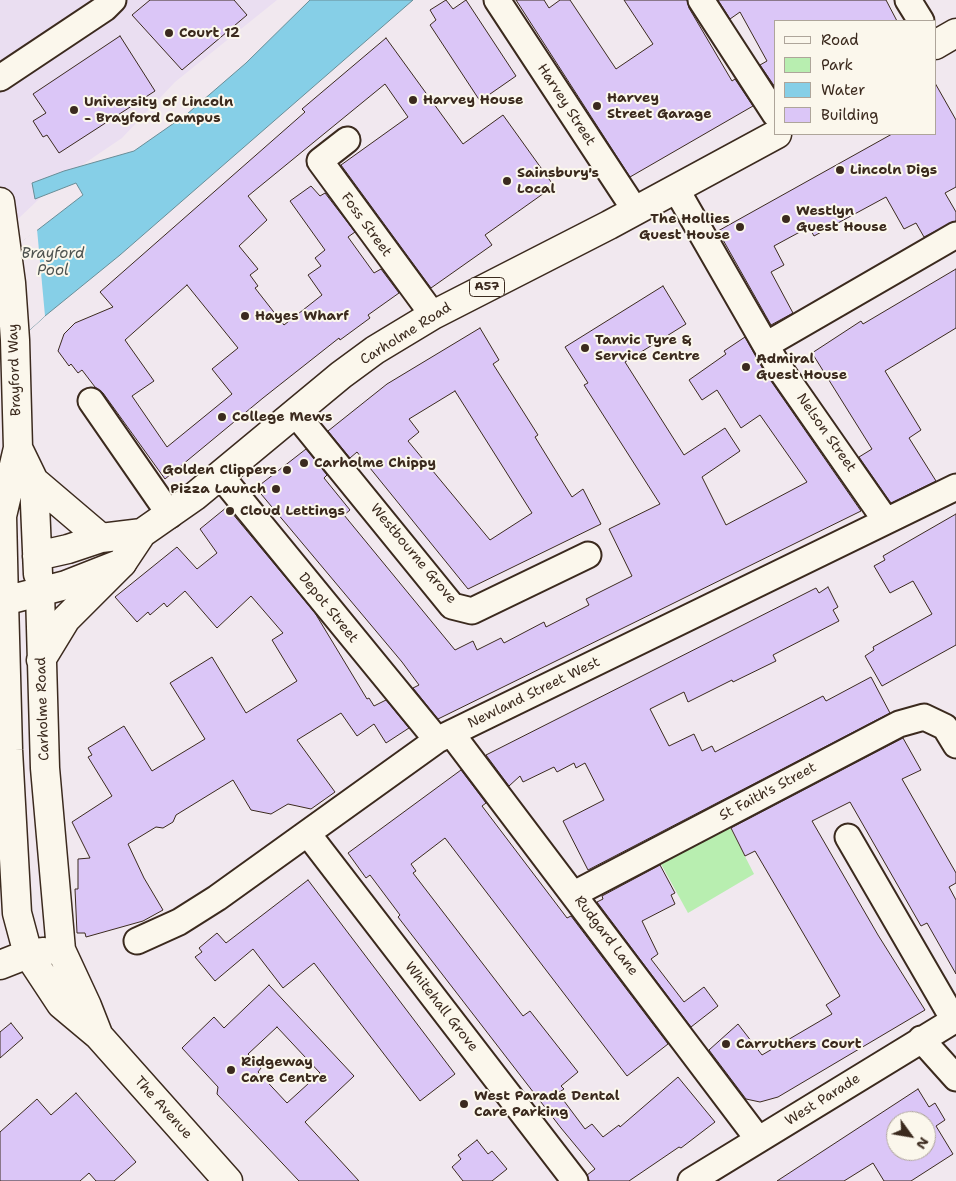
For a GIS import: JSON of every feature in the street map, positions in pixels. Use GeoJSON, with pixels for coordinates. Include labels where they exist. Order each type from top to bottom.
{"type":"FeatureCollection","features":[{"type":"Feature","properties":{"kind":"main road","name":"Carholme Road"},"geometry":{"type":"LineString","coordinates":[[41,660],[66,619],[122,563],[142,533],[170,515],[375,350],[433,315],[676,189],[775,135]]}},
{"type":"Feature","properties":{"kind":"main road","name":"Brayford Way"},"geometry":{"type":"LineString","coordinates":[[0,202],[11,283],[18,448]]}},
{"type":"Feature","properties":{"kind":"main road"},"geometry":{"type":"LineString","coordinates":[[18,448],[34,481],[102,538]]}},
{"type":"Feature","properties":{"kind":"main road"},"geometry":{"type":"LineString","coordinates":[[18,448],[1,517],[2,598],[17,913],[28,954]]}},
{"type":"Feature","properties":{"kind":"main road","name":"Carholme Road"},"geometry":{"type":"LineString","coordinates":[[34,481],[40,592],[45,768],[61,950]]}},
{"type":"Feature","properties":{"kind":"main road","name":"Carholme Road"},"geometry":{"type":"LineString","coordinates":[[37,556],[68,549],[102,538],[142,533]]}},
{"type":"Feature","properties":{"kind":"main road"},"geometry":{"type":"LineString","coordinates":[[2,598],[37,556]]}},
{"type":"Feature","properties":{"kind":"main road"},"geometry":{"type":"LineString","coordinates":[[2,598],[40,592],[66,585],[122,563]]}},
{"type":"Feature","properties":{"kind":"main road"},"geometry":{"type":"LineString","coordinates":[[0,965],[28,954],[61,950]]}},
{"type":"Feature","properties":{"kind":"main road","name":"The Avenue"},"geometry":{"type":"LineString","coordinates":[[61,950],[87,1006],[98,1036]]}},
{"type":"Feature","properties":{"kind":"main road","name":"The Avenue"},"geometry":{"type":"LineString","coordinates":[[28,954],[61,1004],[98,1036],[228,1181]]}},
{"type":"Feature","properties":{"kind":"street"},"geometry":{"type":"LineString","coordinates":[[0,78],[105,8],[113,0]]}},
{"type":"Feature","properties":{"kind":"street","name":"Harvey Street"},"geometry":{"type":"LineString","coordinates":[[497,0],[635,210]]}},
{"type":"Feature","properties":{"kind":"street"},"geometry":{"type":"LineString","coordinates":[[701,0],[774,112]]}},
{"type":"Feature","properties":{"kind":"street"},"geometry":{"type":"LineString","coordinates":[[908,0],[920,20]]}},
{"type":"Feature","properties":{"kind":"street","name":"Foss Street"},"geometry":{"type":"LineString","coordinates":[[347,140],[320,161],[433,315]]}},
{"type":"Feature","properties":{"kind":"street","name":"Nelson Street"},"geometry":{"type":"LineString","coordinates":[[676,189],[776,363],[886,521]]}},
{"type":"Feature","properties":{"kind":"street"},"geometry":{"type":"LineString","coordinates":[[766,345],[956,235]]}},
{"type":"Feature","properties":{"kind":"street"},"geometry":{"type":"LineString","coordinates":[[91,401],[170,515]]}},
{"type":"Feature","properties":{"kind":"street","name":"Westbourne Grove"},"geometry":{"type":"LineString","coordinates":[[295,413],[452,606],[472,611],[588,555]]}},
{"type":"Feature","properties":{"kind":"street","name":"Depot Street"},"geometry":{"type":"LineString","coordinates":[[220,475],[444,737]]}},
{"type":"Feature","properties":{"kind":"street","name":"Newland Street West"},"geometry":{"type":"LineString","coordinates":[[137,941],[179,922],[308,834],[444,737],[956,487]]}},
{"type":"Feature","properties":{"kind":"street","name":"St Faith's Street"},"geometry":{"type":"LineString","coordinates":[[574,894],[899,724],[924,718],[945,727],[956,746]]}},
{"type":"Feature","properties":{"kind":"street","name":"Rudgard Lane"},"geometry":{"type":"LineString","coordinates":[[444,737],[574,894],[758,1139]]}},
{"type":"Feature","properties":{"kind":"street","name":"Whitehall Grove"},"geometry":{"type":"LineString","coordinates":[[308,834],[575,1181]]}},
{"type":"Feature","properties":{"kind":"street"},"geometry":{"type":"LineString","coordinates":[[848,837],[955,1019]]}},
{"type":"Feature","properties":{"kind":"street","name":"West Parade"},"geometry":{"type":"LineString","coordinates":[[691,1181],[955,1019]]}},
{"type":"Feature","properties":{"kind":"street"},"geometry":{"type":"LineString","coordinates":[[921,1039],[956,1078]]}},
{"type":"Feature","properties":{"kind":"shaded area","name":"University of Lincoln - Brayford Campus"},"geometry":{"type":"Polygon","coordinates":[[[0,0],[277,0],[175,82],[122,138],[57,182],[0,236],[0,0]]]}},
{"type":"Feature","properties":{"kind":"green space"},"geometry":{"type":"Polygon","coordinates":[[[730,827],[754,874],[688,913],[661,864],[730,827]]]}},
{"type":"Feature","properties":{"kind":"water","name":"Brayford Pool"},"geometry":{"type":"Polygon","coordinates":[[[310,0],[413,0],[120,255],[45,316],[0,357],[0,259],[83,195],[76,183],[35,199],[32,183],[64,171],[134,151],[187,114],[246,63],[310,0]]]}},
{"type":"Feature","properties":{"kind":"pier"},"geometry":{"type":"Polygon","coordinates":[[[37,229],[45,316],[0,357],[0,259],[37,229]]]}},
{"type":"Feature","properties":{"kind":"building"},"geometry":{"type":"Polygon","coordinates":[[[150,0],[234,0],[247,15],[182,70],[132,15],[150,0]]]}},
{"type":"Feature","properties":{"kind":"building","name":"Harvey House"},"geometry":{"type":"Polygon","coordinates":[[[446,0],[453,9],[466,0],[516,76],[480,101],[430,25],[436,20],[430,10],[446,0]]]}},
{"type":"Feature","properties":{"kind":"building"},"geometry":{"type":"Polygon","coordinates":[[[516,0],[544,0],[549,8],[560,0],[570,0],[616,69],[653,44],[624,0],[687,0],[689,8],[732,81],[735,79],[753,106],[630,177],[516,0]]]}},
{"type":"Feature","properties":{"kind":"building"},"geometry":{"type":"Polygon","coordinates":[[[718,0],[886,0],[896,20],[774,20],[774,86],[760,65],[767,61],[740,12],[730,19],[718,0]]]}},
{"type":"Feature","properties":{"kind":"building"},"geometry":{"type":"Polygon","coordinates":[[[120,36],[155,91],[59,153],[47,135],[43,137],[33,121],[46,113],[33,94],[120,36]]]}},
{"type":"Feature","properties":{"kind":"building"},"geometry":{"type":"Polygon","coordinates":[[[386,38],[463,144],[503,115],[554,186],[485,235],[492,245],[431,288],[341,165],[408,117],[385,84],[248,196],[267,220],[239,246],[258,269],[250,275],[258,286],[255,288],[284,325],[322,295],[308,275],[321,266],[315,258],[325,250],[290,201],[311,186],[320,196],[325,193],[355,232],[348,237],[374,273],[381,269],[399,293],[368,315],[370,318],[340,340],[339,338],[263,398],[165,479],[103,393],[95,387],[82,370],[78,373],[71,364],[69,366],[58,351],[64,334],[75,323],[113,307],[100,292],[305,112],[302,109],[386,38]],[[187,285],[125,340],[154,381],[132,396],[167,447],[232,394],[212,369],[238,348],[187,285]]]}},
{"type":"Feature","properties":{"kind":"building"},"geometry":{"type":"Polygon","coordinates":[[[936,85],[956,120],[956,187],[945,193],[956,212],[956,221],[924,237],[916,223],[904,229],[886,197],[814,236],[809,227],[774,246],[784,265],[771,272],[793,313],[771,325],[718,231],[890,135],[936,135],[936,85]]]}},
{"type":"Feature","properties":{"kind":"building"},"geometry":{"type":"Polygon","coordinates":[[[956,269],[956,328],[885,371],[921,430],[909,438],[936,481],[891,503],[859,457],[872,449],[812,353],[861,321],[863,324],[956,269]]]}},
{"type":"Feature","properties":{"kind":"building"},"geometry":{"type":"Polygon","coordinates":[[[663,286],[686,324],[625,362],[684,455],[725,428],[740,451],[702,477],[726,525],[807,482],[760,415],[741,428],[717,390],[702,400],[689,380],[726,354],[724,351],[745,337],[764,371],[861,511],[438,719],[413,688],[419,685],[402,662],[256,488],[306,449],[327,475],[324,478],[350,510],[344,515],[455,650],[473,641],[477,650],[501,638],[504,643],[544,622],[546,627],[589,605],[586,599],[632,576],[609,529],[660,504],[584,385],[588,383],[565,347],[663,286]]]}},
{"type":"Feature","properties":{"kind":"building"},"geometry":{"type":"Polygon","coordinates":[[[480,328],[499,360],[493,364],[538,435],[535,437],[572,497],[583,489],[601,524],[468,589],[357,452],[350,458],[328,431],[387,384],[480,328]],[[455,391],[409,419],[419,432],[408,441],[490,540],[532,513],[455,391]]]}},
{"type":"Feature","properties":{"kind":"building"},"geometry":{"type":"Polygon","coordinates":[[[227,507],[315,613],[367,699],[369,698],[374,706],[386,700],[409,728],[386,743],[374,724],[357,736],[341,713],[297,740],[335,792],[311,809],[288,804],[271,814],[251,810],[233,780],[176,815],[173,822],[163,828],[156,827],[128,844],[144,878],[163,910],[143,921],[86,937],[85,933],[77,933],[75,889],[78,889],[78,859],[90,858],[72,822],[112,796],[88,757],[92,755],[88,748],[124,726],[152,771],[205,739],[170,683],[212,657],[246,713],[297,681],[272,640],[283,633],[251,596],[217,628],[185,591],[167,607],[164,603],[150,615],[148,612],[137,622],[115,597],[177,547],[197,569],[217,553],[200,529],[227,507]]]}},
{"type":"Feature","properties":{"kind":"building"},"geometry":{"type":"Polygon","coordinates":[[[956,514],[956,645],[882,686],[865,656],[874,650],[873,647],[932,614],[913,581],[890,593],[874,566],[885,560],[883,556],[956,514]]]}},
{"type":"Feature","properties":{"kind":"building"},"geometry":{"type":"Polygon","coordinates":[[[828,587],[838,607],[833,610],[839,621],[773,655],[776,661],[733,682],[732,680],[688,702],[684,692],[650,709],[669,746],[694,734],[702,751],[712,746],[715,752],[823,696],[826,701],[871,677],[890,713],[588,870],[563,821],[604,800],[585,763],[576,768],[574,763],[557,772],[554,767],[523,782],[520,776],[509,786],[486,755],[816,588],[819,593],[828,587]]]}},
{"type":"Feature","properties":{"kind":"building"},"geometry":{"type":"Polygon","coordinates":[[[903,738],[921,770],[902,779],[956,873],[956,883],[949,887],[956,900],[956,974],[927,923],[921,926],[850,802],[812,821],[878,935],[925,1010],[778,1097],[760,1102],[746,1099],[709,1050],[738,1024],[762,1055],[832,1014],[826,1005],[840,996],[755,851],[745,856],[731,828],[903,738]]]}},
{"type":"Feature","properties":{"kind":"building"},"geometry":{"type":"Polygon","coordinates":[[[461,770],[486,803],[482,806],[567,918],[571,916],[668,1044],[627,1076],[445,838],[411,864],[416,871],[413,873],[523,1016],[530,1011],[578,1072],[561,1086],[564,1089],[558,1093],[585,1129],[592,1124],[603,1137],[619,1125],[620,1127],[678,1077],[715,1122],[681,1148],[679,1147],[629,1181],[589,1181],[587,1175],[595,1169],[561,1128],[398,917],[400,915],[370,875],[366,878],[348,853],[461,770]]]}},
{"type":"Feature","properties":{"kind":"building"},"geometry":{"type":"Polygon","coordinates":[[[660,865],[675,893],[671,895],[675,904],[642,921],[658,954],[651,959],[684,1002],[704,987],[718,1006],[691,1027],[597,902],[603,899],[602,896],[660,865]]]}},
{"type":"Feature","properties":{"kind":"building"},"geometry":{"type":"Polygon","coordinates":[[[308,880],[455,1074],[420,1101],[314,963],[283,988],[253,949],[215,981],[195,957],[202,952],[199,948],[217,933],[226,943],[308,880]]]}},
{"type":"Feature","properties":{"kind":"building","name":"Ridgeway Care Centre"},"geometry":{"type":"Polygon","coordinates":[[[269,985],[354,1076],[305,1122],[359,1181],[299,1181],[217,1094],[218,1087],[182,1048],[214,1017],[224,1028],[269,985]],[[277,1027],[248,1054],[261,1068],[258,1072],[287,1103],[320,1073],[277,1027]]]}},
{"type":"Feature","properties":{"kind":"building"},"geometry":{"type":"Polygon","coordinates":[[[11,1023],[23,1038],[0,1058],[0,1032],[11,1023]]]}},
{"type":"Feature","properties":{"kind":"building"},"geometry":{"type":"Polygon","coordinates":[[[918,1089],[929,1107],[935,1103],[945,1120],[936,1126],[953,1154],[911,1181],[884,1181],[873,1163],[844,1181],[777,1181],[918,1089]]]}},
{"type":"Feature","properties":{"kind":"building"},"geometry":{"type":"Polygon","coordinates":[[[76,1093],[136,1162],[114,1181],[96,1181],[89,1173],[80,1181],[0,1181],[0,1132],[37,1099],[51,1115],[76,1093]]]}},
{"type":"Feature","properties":{"kind":"building"},"geometry":{"type":"Polygon","coordinates":[[[477,1140],[488,1154],[492,1151],[507,1169],[492,1181],[463,1181],[452,1167],[461,1159],[458,1155],[477,1140]]]}},
{"type":"Feature","properties":{"kind":"place","name":"Court 12"},"geometry":{"type":"Point","coordinates":[169,33]}},
{"type":"Feature","properties":{"kind":"place","name":"Harvey House"},"geometry":{"type":"Point","coordinates":[413,100]}},
{"type":"Feature","properties":{"kind":"place","name":"Harvey Street Garage"},"geometry":{"type":"Point","coordinates":[597,106]}},
{"type":"Feature","properties":{"kind":"place","name":"University of Lincoln - Brayford Campus"},"geometry":{"type":"Point","coordinates":[74,110]}},
{"type":"Feature","properties":{"kind":"place","name":"Lincoln Digs"},"geometry":{"type":"Point","coordinates":[840,170]}},
{"type":"Feature","properties":{"kind":"place","name":"Sainsbury's Local"},"geometry":{"type":"Point","coordinates":[507,181]}},
{"type":"Feature","properties":{"kind":"place","name":"Westlyn Guest House"},"geometry":{"type":"Point","coordinates":[786,219]}},
{"type":"Feature","properties":{"kind":"place","name":"The Hollies Guest House"},"geometry":{"type":"Point","coordinates":[740,227]}},
{"type":"Feature","properties":{"kind":"place","name":"Hayes Wharf"},"geometry":{"type":"Point","coordinates":[245,316]}},
{"type":"Feature","properties":{"kind":"place","name":"Tanvic Tyre & Service Centre"},"geometry":{"type":"Point","coordinates":[585,348]}},
{"type":"Feature","properties":{"kind":"place","name":"Admiral Guest House"},"geometry":{"type":"Point","coordinates":[746,367]}},
{"type":"Feature","properties":{"kind":"place","name":"College Mews"},"geometry":{"type":"Point","coordinates":[222,417]}},
{"type":"Feature","properties":{"kind":"place","name":"Carholme Chippy"},"geometry":{"type":"Point","coordinates":[304,463]}},
{"type":"Feature","properties":{"kind":"place","name":"Golden Clippers"},"geometry":{"type":"Point","coordinates":[287,470]}},
{"type":"Feature","properties":{"kind":"place","name":"Pizza Launch"},"geometry":{"type":"Point","coordinates":[276,489]}},
{"type":"Feature","properties":{"kind":"place","name":"Cloud Lettings"},"geometry":{"type":"Point","coordinates":[230,511]}},
{"type":"Feature","properties":{"kind":"place","name":"Carruthers Court"},"geometry":{"type":"Point","coordinates":[726,1044]}},
{"type":"Feature","properties":{"kind":"place","name":"Ridgeway Care Centre"},"geometry":{"type":"Point","coordinates":[231,1070]}},
{"type":"Feature","properties":{"kind":"place","name":"West Parade Dental Care Parking"},"geometry":{"type":"Point","coordinates":[464,1104]}}]}
